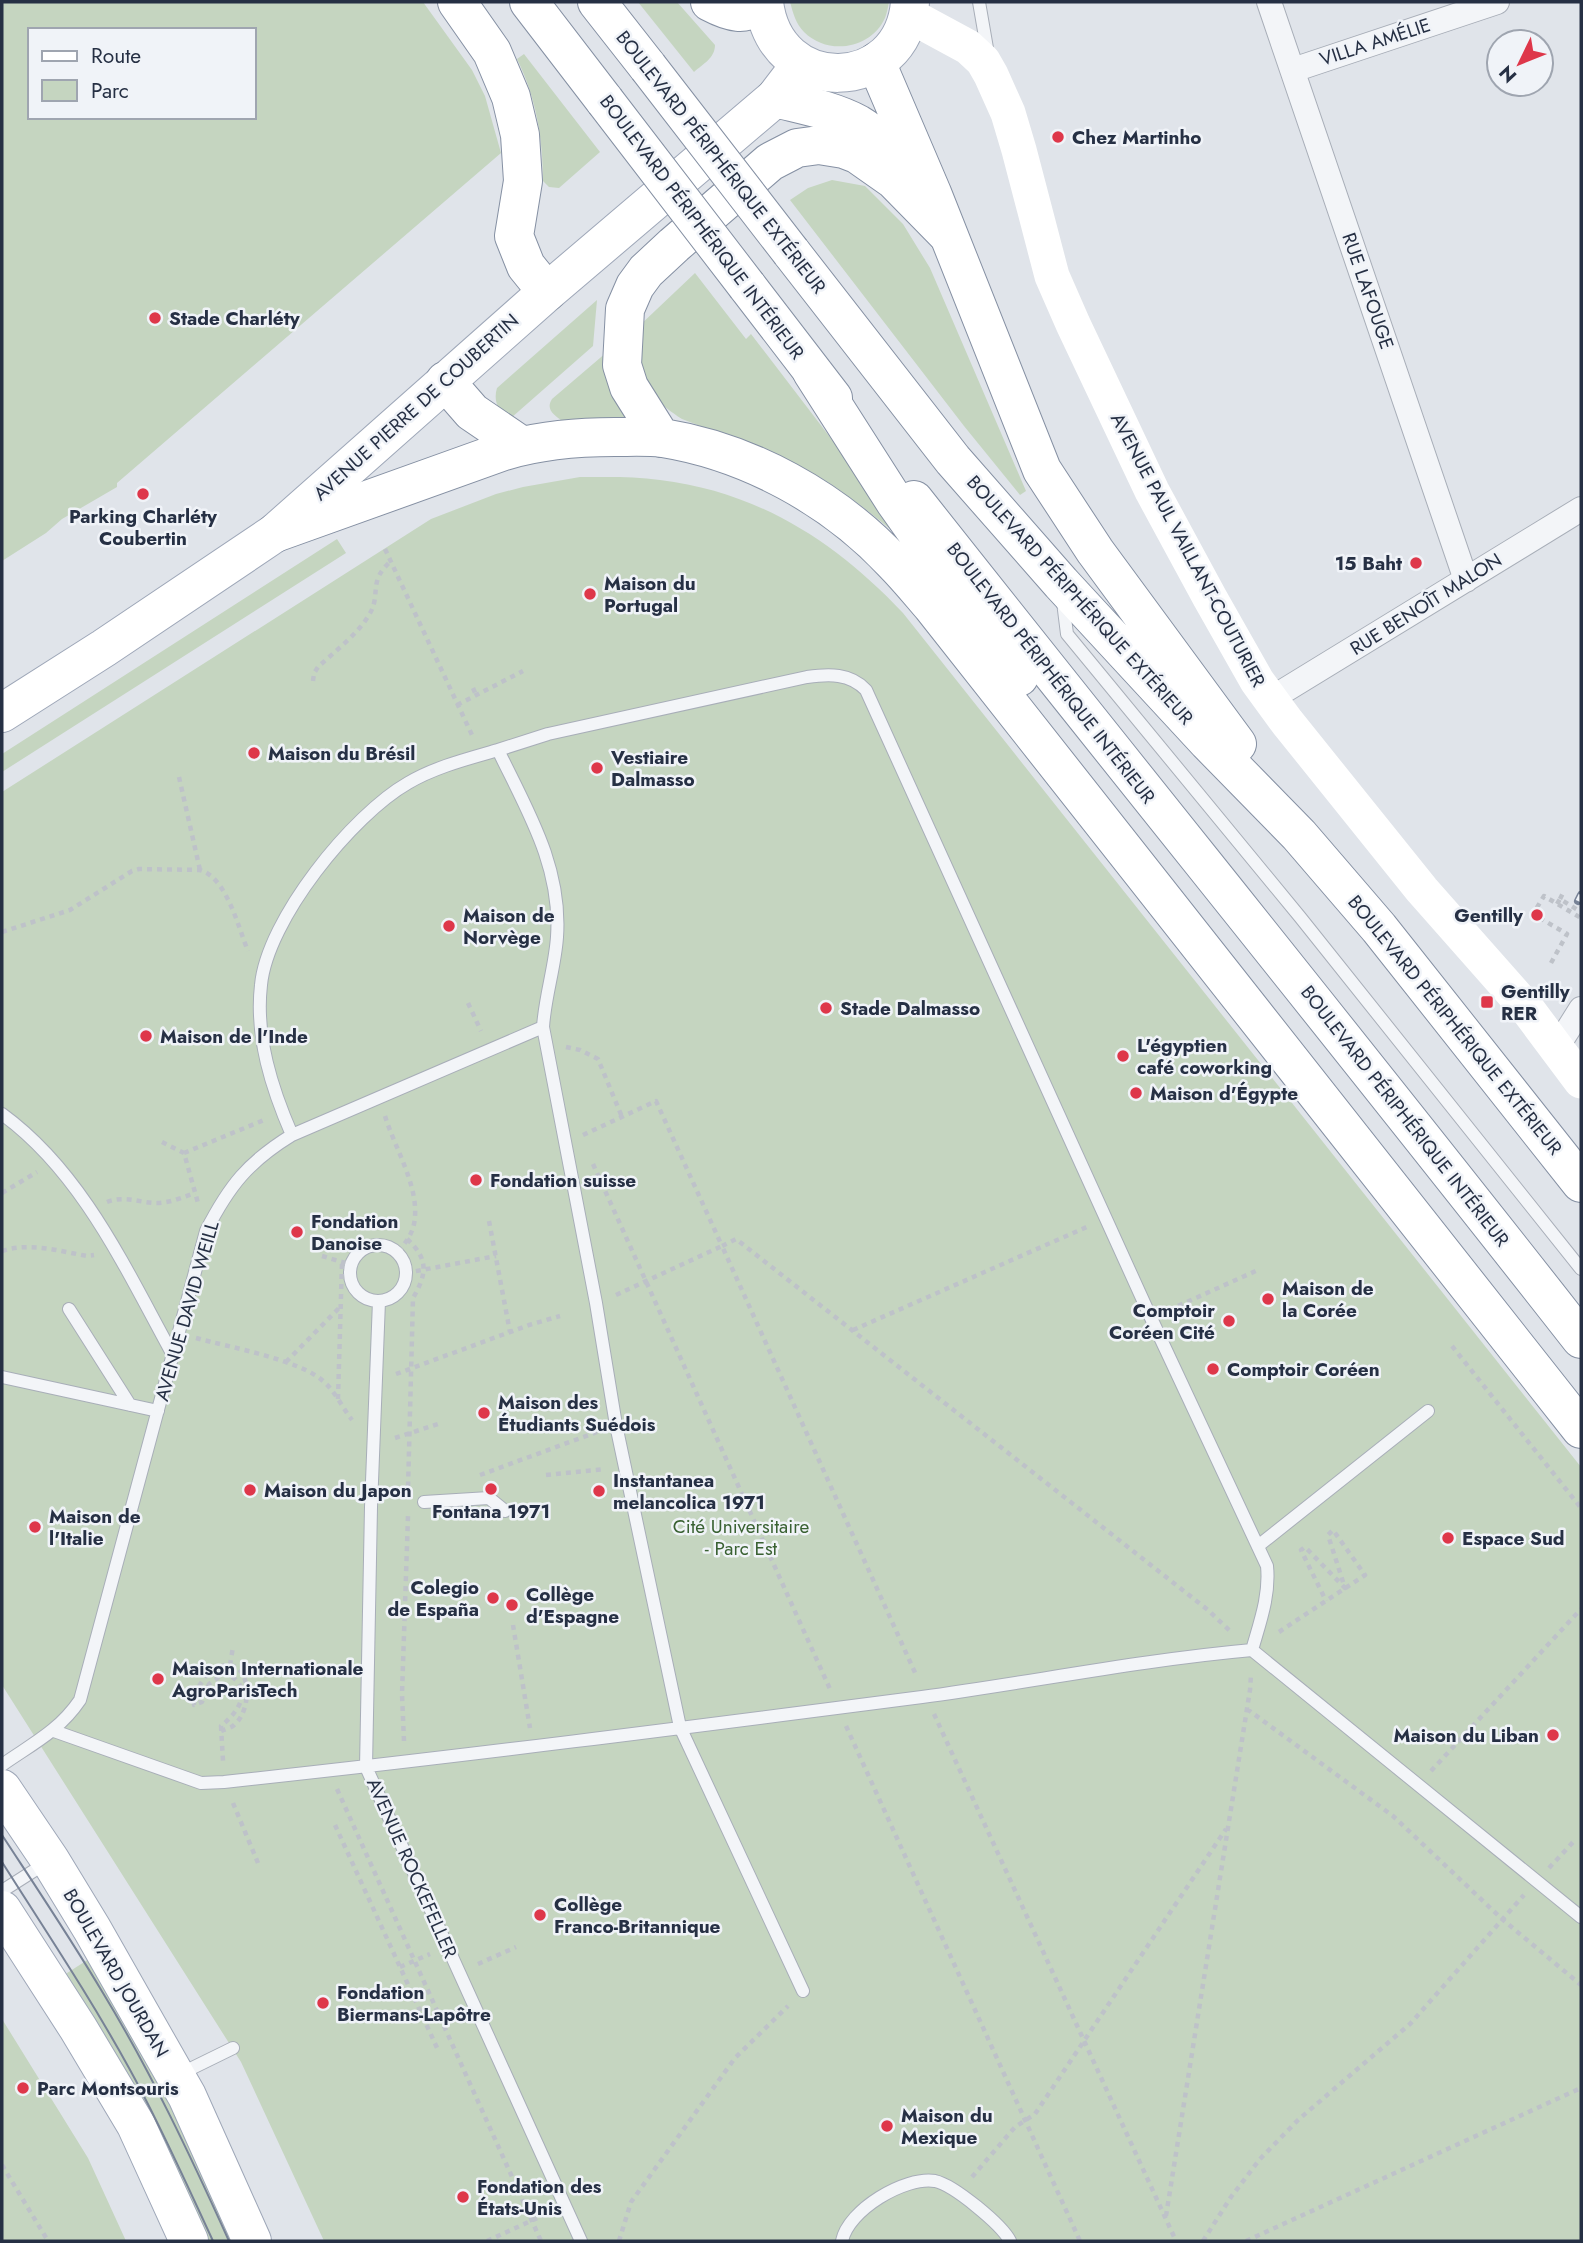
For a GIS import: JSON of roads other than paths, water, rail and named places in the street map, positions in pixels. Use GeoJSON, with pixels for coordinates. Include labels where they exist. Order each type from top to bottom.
{"type":"FeatureCollection","features":[{"type":"Feature","properties":{"kind":"main road"},"geometry":{"type":"LineString","coordinates":[[457,2],[492,52],[511,97],[520,135],[523,181],[514,236],[526,266],[547,292]]}},
{"type":"Feature","properties":{"kind":"main road","name":"BOULEVARD PÉRIPHÉRIQUE INTÉRIEUR"},"geometry":{"type":"LineString","coordinates":[[529,2],[813,372],[1581,1339]]}},
{"type":"Feature","properties":{"kind":"main road","name":"BOULEVARD PÉRIPHÉRIQUE EXTÉRIEUR"},"geometry":{"type":"LineString","coordinates":[[597,2],[953,460],[1061,583],[1208,742],[1299,835],[1379,928],[1581,1183]]}},
{"type":"Feature","properties":{"kind":"main road"},"geometry":{"type":"LineString","coordinates":[[710,2],[743,13],[763,2],[771,31],[779,44],[800,64],[833,73],[850,72],[876,62],[894,47],[903,32],[909,9]]}},
{"type":"Feature","properties":{"kind":"main road","name":"AVENUE PAUL VAILLANT-COUTURIER"},"geometry":{"type":"LineString","coordinates":[[909,9],[968,47],[983,61],[991,75],[1008,113],[1052,276],[1073,324],[1152,491],[1269,700],[1422,890],[1481,955],[1557,1047],[1581,1081]]}},
{"type":"Feature","properties":{"kind":"main road"},"geometry":{"type":"LineString","coordinates":[[876,62],[932,193],[1042,470],[1095,551],[1224,724],[1299,835]]}},
{"type":"Feature","properties":{"kind":"main road","name":"AVENUE PIERRE DE COUBERTIN"},"geometry":{"type":"LineString","coordinates":[[2,713],[275,533],[547,292],[775,98],[800,64]]}},
{"type":"Feature","properties":{"kind":"main road"},"geometry":{"type":"LineString","coordinates":[[775,98],[832,113],[859,125],[932,193]]}},
{"type":"Feature","properties":{"kind":"main road"},"geometry":{"type":"LineString","coordinates":[[661,438],[629,387],[622,365],[625,309],[635,286],[646,271],[770,162],[797,148],[818,145],[857,154],[894,180],[946,233]]}},
{"type":"Feature","properties":{"kind":"main road"},"geometry":{"type":"LineString","coordinates":[[813,372],[895,502],[1277,1043]]}},
{"type":"Feature","properties":{"kind":"main road"},"geometry":{"type":"LineString","coordinates":[[445,381],[471,412],[522,446]]}},
{"type":"Feature","properties":{"kind":"main road"},"geometry":{"type":"LineString","coordinates":[[275,533],[522,446],[586,437],[661,438],[734,456],[777,474],[854,526],[892,560],[932,606],[1581,1429]]}},
{"type":"Feature","properties":{"kind":"main road","name":"BOULEVARD JOURDAN"},"geometry":{"type":"LineString","coordinates":[[2,1789],[92,1929],[176,2076],[252,2241]]}},
{"type":"Feature","properties":{"kind":"main road"},"geometry":{"type":"LineString","coordinates":[[2,1910],[136,2125],[189,2241]]}},
{"type":"Feature","properties":{"kind":"street","name":"RUE LAFOUGE"},"geometry":{"type":"LineString","coordinates":[[1269,2],[1466,580]]}},
{"type":"Feature","properties":{"kind":"street","name":"VILLA AMÉLIE"},"geometry":{"type":"LineString","coordinates":[[1293,70],[1497,2]]}},
{"type":"Feature","properties":{"kind":"street","name":"RUE BENOÎT MALON"},"geometry":{"type":"LineString","coordinates":[[1269,700],[1581,509]]}},
{"type":"Feature","properties":{"kind":"street"},"geometry":{"type":"LineString","coordinates":[[1557,1047],[1581,1009]]}},
{"type":"Feature","properties":{"kind":"lane"},"geometry":{"type":"LineString","coordinates":[[979,2],[991,75]]}},
{"type":"Feature","properties":{"kind":"lane"},"geometry":{"type":"LineString","coordinates":[[1061,583],[1067,634],[1300,917],[1581,1269]]}},
{"type":"Feature","properties":{"kind":"lane"},"geometry":{"type":"LineString","coordinates":[[292,1135],[282,1112],[265,1052],[260,1023],[261,982],[272,948],[290,911],[309,881],[363,816],[387,796],[433,771],[548,734],[807,677],[842,676],[860,684],[869,696],[1151,1318],[1267,1566],[1269,1580],[1265,1604],[1252,1650]]}},
{"type":"Feature","properties":{"kind":"lane"},"geometry":{"type":"LineString","coordinates":[[498,750],[537,830],[553,876],[558,912],[557,939],[544,1002],[543,1027],[596,1303],[615,1425],[680,1727],[803,1990]]}},
{"type":"Feature","properties":{"kind":"lane","name":"AVENUE DAVID WEILL"},"geometry":{"type":"LineString","coordinates":[[2,1765],[54,1731],[80,1700],[206,1231],[238,1178],[271,1148],[292,1135],[543,1027]]}},
{"type":"Feature","properties":{"kind":"lane"},"geometry":{"type":"LineString","coordinates":[[2,1114],[25,1131],[55,1161],[92,1212],[173,1355]]}},
{"type":"Feature","properties":{"kind":"lane"},"geometry":{"type":"LineString","coordinates":[[375,1245],[384,1245],[398,1253],[407,1273],[401,1289],[395,1295],[379,1301],[365,1297],[354,1287],[347,1264],[360,1251],[375,1245]]}},
{"type":"Feature","properties":{"kind":"lane","name":"AVENUE ROCKEFELLER"},"geometry":{"type":"LineString","coordinates":[[379,1301],[366,1767],[581,2241]]}},
{"type":"Feature","properties":{"kind":"lane"},"geometry":{"type":"LineString","coordinates":[[69,1309],[130,1405]]}},
{"type":"Feature","properties":{"kind":"lane"},"geometry":{"type":"LineString","coordinates":[[2,1377],[158,1411]]}},
{"type":"Feature","properties":{"kind":"lane"},"geometry":{"type":"LineString","coordinates":[[1258,1546],[1428,1411]]}},
{"type":"Feature","properties":{"kind":"lane"},"geometry":{"type":"LineString","coordinates":[[425,1502],[489,1498],[505,1511]]}},
{"type":"Feature","properties":{"kind":"lane"},"geometry":{"type":"LineString","coordinates":[[54,1731],[201,1783],[224,1782],[366,1767],[926,1696],[1191,1656],[1252,1650],[1581,1917]]}},
{"type":"Feature","properties":{"kind":"lane"},"geometry":{"type":"LineString","coordinates":[[2,1891],[50,1860]]}},
{"type":"Feature","properties":{"kind":"lane"},"geometry":{"type":"LineString","coordinates":[[176,2076],[233,2048]]}},
{"type":"Feature","properties":{"kind":"lane"},"geometry":{"type":"LineString","coordinates":[[842,2241],[843,2234],[858,2213],[890,2191],[933,2181],[958,2193],[991,2219],[1010,2241]]}},
{"type":"Feature","properties":{"kind":"tram line"},"geometry":{"type":"LineString","coordinates":[[2,1835],[138,2053],[229,2241]]}},
{"type":"Feature","properties":{"kind":"tram line"},"geometry":{"type":"LineString","coordinates":[[2,1862],[129,2068],[213,2241]]}},
{"type":"Feature","properties":{"kind":"railway"},"geometry":{"type":"LineString","coordinates":[[1578,901],[1581,895]]}},
{"type":"Feature","properties":{"kind":"place","name":"Chez Martinho"},"geometry":{"type":"Point","coordinates":[1058,137]}},
{"type":"Feature","properties":{"kind":"place","name":"Stade Charléty"},"geometry":{"type":"Point","coordinates":[155,318]}},
{"type":"Feature","properties":{"kind":"place","name":"Parking Charléty Coubertin"},"geometry":{"type":"Point","coordinates":[143,494]}},
{"type":"Feature","properties":{"kind":"place","name":"15 Baht"},"geometry":{"type":"Point","coordinates":[1416,563]}},
{"type":"Feature","properties":{"kind":"place","name":"Maison du Portugal"},"geometry":{"type":"Point","coordinates":[590,594]}},
{"type":"Feature","properties":{"kind":"place","name":"Maison du Brésil"},"geometry":{"type":"Point","coordinates":[254,753]}},
{"type":"Feature","properties":{"kind":"place","name":"Vestiaire Dalmasso"},"geometry":{"type":"Point","coordinates":[597,768]}},
{"type":"Feature","properties":{"kind":"place","name":"Gentilly"},"geometry":{"type":"Point","coordinates":[1537,915]}},
{"type":"Feature","properties":{"kind":"place","name":"Maison de Norvège"},"geometry":{"type":"Point","coordinates":[449,926]}},
{"type":"Feature","properties":{"kind":"place","name":"Gentilly RER"},"geometry":{"type":"Point","coordinates":[1487,1002]}},
{"type":"Feature","properties":{"kind":"place","name":"Stade Dalmasso"},"geometry":{"type":"Point","coordinates":[826,1008]}},
{"type":"Feature","properties":{"kind":"place","name":"Maison de l'Inde"},"geometry":{"type":"Point","coordinates":[146,1036]}},
{"type":"Feature","properties":{"kind":"place","name":"L'égyptien café coworking"},"geometry":{"type":"Point","coordinates":[1123,1056]}},
{"type":"Feature","properties":{"kind":"place","name":"Maison d'Égypte"},"geometry":{"type":"Point","coordinates":[1136,1093]}},
{"type":"Feature","properties":{"kind":"place","name":"Fondation suisse"},"geometry":{"type":"Point","coordinates":[476,1180]}},
{"type":"Feature","properties":{"kind":"place","name":"Fondation Danoise"},"geometry":{"type":"Point","coordinates":[297,1232]}},
{"type":"Feature","properties":{"kind":"place","name":"Maison de la Corée"},"geometry":{"type":"Point","coordinates":[1268,1299]}},
{"type":"Feature","properties":{"kind":"place","name":"Comptoir Coréen Cité"},"geometry":{"type":"Point","coordinates":[1229,1321]}},
{"type":"Feature","properties":{"kind":"place","name":"Comptoir Coréen"},"geometry":{"type":"Point","coordinates":[1213,1369]}},
{"type":"Feature","properties":{"kind":"place","name":"Maison des Étudiants Suédois"},"geometry":{"type":"Point","coordinates":[484,1413]}},
{"type":"Feature","properties":{"kind":"place","name":"Fontana 1971"},"geometry":{"type":"Point","coordinates":[491,1489]}},
{"type":"Feature","properties":{"kind":"place","name":"Maison du Japon"},"geometry":{"type":"Point","coordinates":[250,1490]}},
{"type":"Feature","properties":{"kind":"place","name":"Instantanea melancolica 1971"},"geometry":{"type":"Point","coordinates":[599,1491]}},
{"type":"Feature","properties":{"kind":"place","name":"Maison de l'Italie"},"geometry":{"type":"Point","coordinates":[35,1527]}},
{"type":"Feature","properties":{"kind":"place","name":"Espace Sud"},"geometry":{"type":"Point","coordinates":[1448,1538]}},
{"type":"Feature","properties":{"kind":"place","name":"Colegio de España"},"geometry":{"type":"Point","coordinates":[493,1598]}},
{"type":"Feature","properties":{"kind":"place","name":"Collège d'Espagne"},"geometry":{"type":"Point","coordinates":[512,1605]}},
{"type":"Feature","properties":{"kind":"place","name":"Maison Internationale AgroParisTech"},"geometry":{"type":"Point","coordinates":[158,1679]}},
{"type":"Feature","properties":{"kind":"place","name":"Maison du Liban"},"geometry":{"type":"Point","coordinates":[1553,1735]}},
{"type":"Feature","properties":{"kind":"place","name":"Collège Franco-Britannique"},"geometry":{"type":"Point","coordinates":[540,1915]}},
{"type":"Feature","properties":{"kind":"place","name":"Fondation Biermans-Lapôtre"},"geometry":{"type":"Point","coordinates":[323,2003]}},
{"type":"Feature","properties":{"kind":"place","name":"Parc Montsouris"},"geometry":{"type":"Point","coordinates":[23,2088]}},
{"type":"Feature","properties":{"kind":"place","name":"Maison du Mexique"},"geometry":{"type":"Point","coordinates":[887,2126]}},
{"type":"Feature","properties":{"kind":"place","name":"Fondation des États-Unis"},"geometry":{"type":"Point","coordinates":[463,2197]}},
{"type":"Feature","properties":{"kind":"park label","name":"Cité Universitaire - Parc Est"},"geometry":{"type":"Point","coordinates":[741,1537]}}]}
